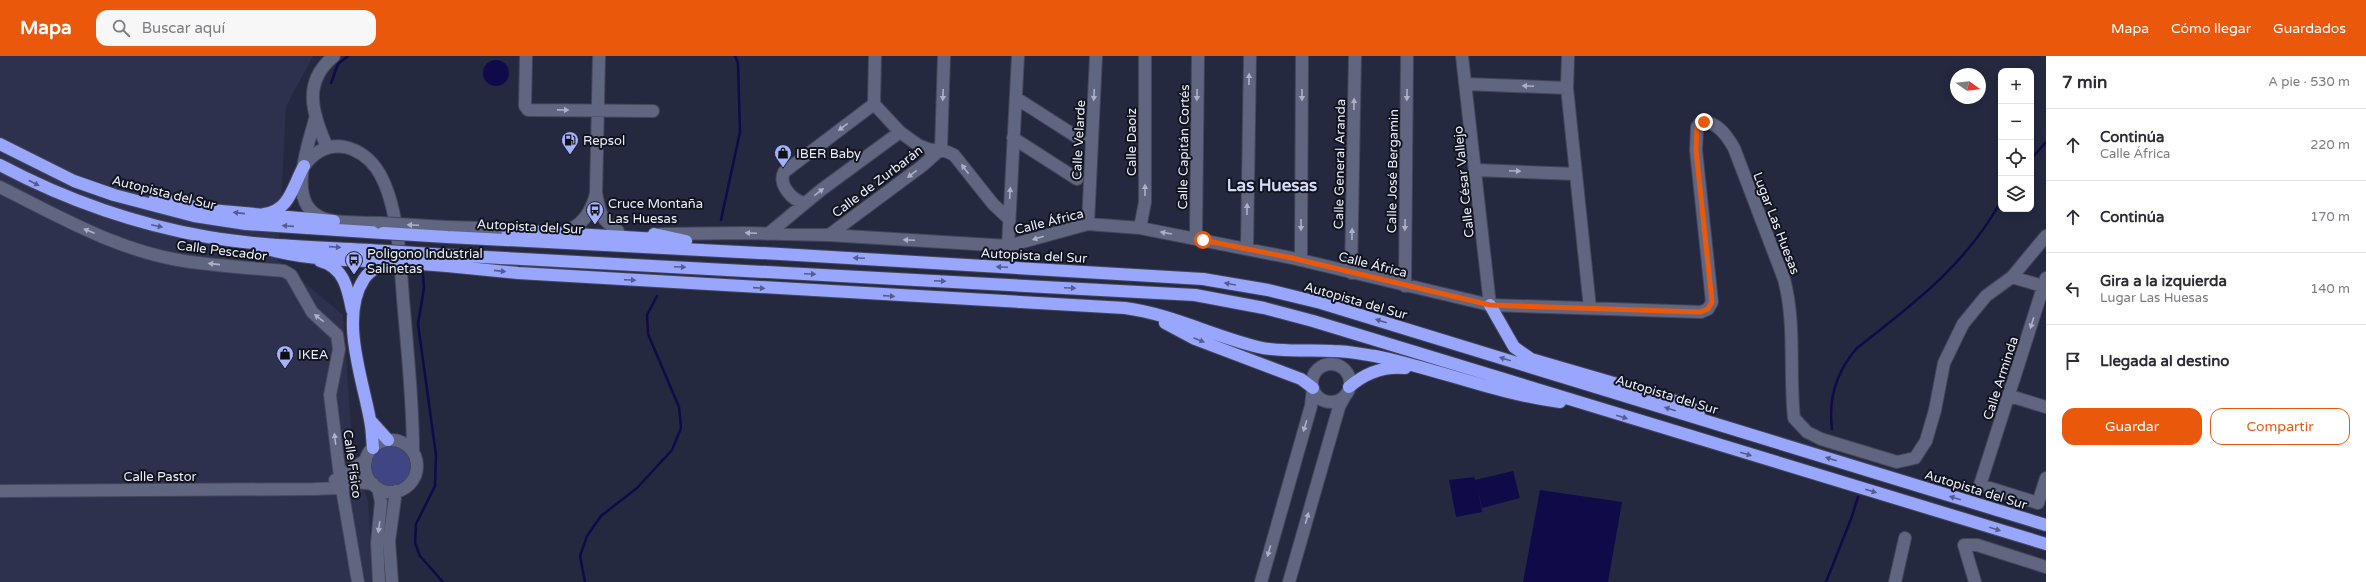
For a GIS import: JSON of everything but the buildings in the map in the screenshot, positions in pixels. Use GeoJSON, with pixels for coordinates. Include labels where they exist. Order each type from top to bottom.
{"type":"FeatureCollection","features":[{"type":"Feature","properties":{"kind":"highway","name":"Autopista del Sur"},"geometry":{"type":"LineString","coordinates":[[0,144],[74,181],[114,195],[194,216],[246,224],[381,228],[780,254],[1203,279],[1268,290],[1321,303],[2046,525]]}},
{"type":"Feature","properties":{"kind":"highway"},"geometry":{"type":"LineString","coordinates":[[0,165],[43,188],[125,218],[209,237],[391,258]]}},
{"type":"Feature","properties":{"kind":"highway"},"geometry":{"type":"LineString","coordinates":[[256,215],[269,214],[287,203],[304,166]]}},
{"type":"Feature","properties":{"kind":"highway"},"geometry":{"type":"LineString","coordinates":[[74,181],[210,210],[334,221]]}},
{"type":"Feature","properties":{"kind":"highway"},"geometry":{"type":"LineString","coordinates":[[507,230],[686,241],[746,247],[780,254]]}},
{"type":"Feature","properties":{"kind":"highway"},"geometry":{"type":"LineString","coordinates":[[654,234],[686,241]]}},
{"type":"Feature","properties":{"kind":"highway"},"geometry":{"type":"LineString","coordinates":[[241,241],[284,254],[305,257],[328,263],[340,272],[346,284],[354,323],[358,373],[370,420],[373,448]]}},
{"type":"Feature","properties":{"kind":"highway"},"geometry":{"type":"LineString","coordinates":[[305,257],[447,260],[1195,295],[1264,308],[1313,321],[1540,390],[1584,405],[2046,544]]}},
{"type":"Feature","properties":{"kind":"highway"},"geometry":{"type":"LineString","coordinates":[[354,323],[358,291],[364,278],[374,269],[391,258]]}},
{"type":"Feature","properties":{"kind":"highway"},"geometry":{"type":"LineString","coordinates":[[447,260],[526,274],[1125,308],[1152,313],[1257,346],[1288,352],[1350,352],[1446,374],[1526,398],[1584,405]]}},
{"type":"Feature","properties":{"kind":"highway"},"geometry":{"type":"LineString","coordinates":[[1490,305],[1514,347],[1532,359],[1679,402],[1734,429]]}},
{"type":"Feature","properties":{"kind":"highway"},"geometry":{"type":"LineString","coordinates":[[1125,308],[1160,320],[1195,339],[1301,379],[1313,388]]}},
{"type":"Feature","properties":{"kind":"highway"},"geometry":{"type":"LineString","coordinates":[[1347,391],[1360,378],[1376,370],[1399,368],[1446,374]]}},
{"type":"Feature","properties":{"kind":"highway"},"geometry":{"type":"LineString","coordinates":[[370,420],[392,441]]}},
{"type":"Feature","properties":{"kind":"street"},"geometry":{"type":"LineString","coordinates":[[327,147],[315,119],[313,98],[316,76],[322,66],[334,56]]}},
{"type":"Feature","properties":{"kind":"street"},"geometry":{"type":"LineString","coordinates":[[526,56],[524,106],[528,110],[653,111]]}},
{"type":"Feature","properties":{"kind":"street"},"geometry":{"type":"LineString","coordinates":[[599,56],[596,193],[600,213],[605,223],[618,231]]}},
{"type":"Feature","properties":{"kind":"street"},"geometry":{"type":"LineString","coordinates":[[875,56],[874,104],[900,132],[918,145],[931,150],[941,148],[954,155],[993,204],[1009,219]]}},
{"type":"Feature","properties":{"kind":"street"},"geometry":{"type":"LineString","coordinates":[[941,148],[944,56]]}},
{"type":"Feature","properties":{"kind":"street"},"geometry":{"type":"LineString","coordinates":[[1008,246],[1018,56]]}},
{"type":"Feature","properties":{"kind":"street","name":"Calle Velarde"},"geometry":{"type":"LineString","coordinates":[[1088,224],[1096,56]]}},
{"type":"Feature","properties":{"kind":"street","name":"Calle Daoiz"},"geometry":{"type":"LineString","coordinates":[[1140,228],[1145,202],[1145,56]]}},
{"type":"Feature","properties":{"kind":"street","name":"Calle Capitán Cortés"},"geometry":{"type":"LineString","coordinates":[[1193,238],[1196,233],[1198,56]]}},
{"type":"Feature","properties":{"kind":"street"},"geometry":{"type":"LineString","coordinates":[[1247,248],[1250,56]]}},
{"type":"Feature","properties":{"kind":"street"},"geometry":{"type":"LineString","coordinates":[[1298,259],[1301,254],[1302,56]]}},
{"type":"Feature","properties":{"kind":"street","name":"Calle General Aranda"},"geometry":{"type":"LineString","coordinates":[[1351,273],[1355,56]]}},
{"type":"Feature","properties":{"kind":"street","name":"Calle José Bergamin"},"geometry":{"type":"LineString","coordinates":[[1405,286],[1407,56]]}},
{"type":"Feature","properties":{"kind":"street","name":"Calle César Vallejo"},"geometry":{"type":"LineString","coordinates":[[1462,56],[1490,305]]}},
{"type":"Feature","properties":{"kind":"street"},"geometry":{"type":"LineString","coordinates":[[1568,56],[1567,88],[1590,308]]}},
{"type":"Feature","properties":{"kind":"street"},"geometry":{"type":"LineString","coordinates":[[1466,84],[1567,88]]}},
{"type":"Feature","properties":{"kind":"street"},"geometry":{"type":"LineString","coordinates":[[1016,98],[1080,139]]}},
{"type":"Feature","properties":{"kind":"street"},"geometry":{"type":"LineString","coordinates":[[804,203],[791,196],[783,184],[782,177],[784,172],[874,104]]}},
{"type":"Feature","properties":{"kind":"street"},"geometry":{"type":"LineString","coordinates":[[315,119],[301,184],[304,198],[315,214],[334,221],[381,228]]}},
{"type":"Feature","properties":{"kind":"street","name":"Lugar Las Huesas"},"geometry":{"type":"LineString","coordinates":[[1700,312],[1708,309],[1712,302],[1696,150],[1697,128],[1700,123],[1704,122],[1716,126],[1726,134],[1734,148],[1784,279],[1789,297],[1794,418],[1807,432],[1821,439],[1897,462],[1915,458],[1926,441],[1935,410],[1944,363],[1952,343],[1977,306],[1986,296],[2012,277]]}},
{"type":"Feature","properties":{"kind":"street"},"geometry":{"type":"LineString","coordinates":[[768,234],[804,203],[900,132]]}},
{"type":"Feature","properties":{"kind":"street"},"geometry":{"type":"LineString","coordinates":[[1013,138],[1077,179]]}},
{"type":"Feature","properties":{"kind":"street"},"geometry":{"type":"LineString","coordinates":[[304,166],[310,158],[327,147],[338,146],[355,150],[367,157],[377,169],[393,207],[413,413],[413,451],[417,467],[415,476],[404,488],[396,491],[384,491],[376,486],[358,482],[341,482],[322,489]]}},
{"type":"Feature","properties":{"kind":"street","name":"Calle de Zurbarán"},"geometry":{"type":"LineString","coordinates":[[829,235],[922,166],[941,148]]}},
{"type":"Feature","properties":{"kind":"street"},"geometry":{"type":"LineString","coordinates":[[1476,170],[1576,174]]}},
{"type":"Feature","properties":{"kind":"street","name":"Calle Pescador"},"geometry":{"type":"LineString","coordinates":[[0,187],[88,231],[133,247],[182,261],[284,271],[291,276],[312,312],[337,335],[339,349]]}},
{"type":"Feature","properties":{"kind":"street"},"geometry":{"type":"LineString","coordinates":[[572,228],[579,225],[586,217],[596,193]]}},
{"type":"Feature","properties":{"kind":"street"},"geometry":{"type":"LineString","coordinates":[[788,216],[792,208],[791,196]]}},
{"type":"Feature","properties":{"kind":"street","name":"Calle África"},"geometry":{"type":"LineString","coordinates":[[446,232],[507,230],[536,227],[654,234],[829,235],[1008,246],[1088,224],[1140,228],[1247,248],[1490,305],[1700,312]]}},
{"type":"Feature","properties":{"kind":"street"},"geometry":{"type":"LineString","coordinates":[[2045,284],[2012,277],[2046,236]]}},
{"type":"Feature","properties":{"kind":"street","name":"Calle Arminda"},"geometry":{"type":"LineString","coordinates":[[2045,284],[1980,485],[2038,503],[2046,478]]}},
{"type":"Feature","properties":{"kind":"street","name":"Calle Físico"},"geometry":{"type":"LineString","coordinates":[[339,349],[330,394],[341,482],[358,582]]}},
{"type":"Feature","properties":{"kind":"street"},"geometry":{"type":"LineString","coordinates":[[1261,582],[1311,406],[1313,388],[1312,382],[1316,370],[1327,364],[1340,366],[1344,369],[1350,381],[1339,407],[1289,582]]}},
{"type":"Feature","properties":{"kind":"street"},"geometry":{"type":"LineString","coordinates":[[1313,388],[1319,397],[1330,402],[1335,401],[1347,391]]}},
{"type":"Feature","properties":{"kind":"street"},"geometry":{"type":"LineString","coordinates":[[2010,396],[2046,407]]}},
{"type":"Feature","properties":{"kind":"street"},"geometry":{"type":"LineString","coordinates":[[341,482],[366,460],[373,448],[392,441],[408,428],[413,413]]}},
{"type":"Feature","properties":{"kind":"street"},"geometry":{"type":"LineString","coordinates":[[392,441],[408,446],[413,451]]}},
{"type":"Feature","properties":{"kind":"street"},"geometry":{"type":"LineString","coordinates":[[366,460],[367,473],[376,486],[381,502],[377,544],[379,582]]}},
{"type":"Feature","properties":{"kind":"street"},"geometry":{"type":"LineString","coordinates":[[322,489],[346,508]]}},
{"type":"Feature","properties":{"kind":"street","name":"Calle Pastor"},"geometry":{"type":"LineString","coordinates":[[0,491],[322,489]]}},
{"type":"Feature","properties":{"kind":"street"},"geometry":{"type":"LineString","coordinates":[[392,582],[389,541],[396,491]]}},
{"type":"Feature","properties":{"kind":"street"},"geometry":{"type":"LineString","coordinates":[[1895,582],[1906,538]]}},
{"type":"Feature","properties":{"kind":"street"},"geometry":{"type":"LineString","coordinates":[[1974,582],[1964,544],[1977,545],[2046,567]]}},
{"type":"Feature","properties":{"kind":"shaded area"},"geometry":{"type":"Polygon","coordinates":[[[0,56],[313,56],[286,106],[278,261],[343,315],[353,457],[368,501],[373,582],[0,582],[0,56]]]}},
{"type":"Feature","properties":{"kind":"shaded area"},"geometry":{"type":"Polygon","coordinates":[[[496,60],[505,64],[509,73],[505,82],[496,86],[487,82],[483,73],[487,64],[496,60]]]}},
{"type":"Feature","properties":{"kind":"shaded area"},"geometry":{"type":"Polygon","coordinates":[[[391,446],[405,452],[411,466],[405,480],[391,486],[377,480],[371,466],[377,452],[391,446]]]}},
{"type":"Feature","properties":{"kind":"shaded area"},"geometry":{"type":"Polygon","coordinates":[[[1513,471],[1520,498],[1482,508],[1478,490],[1482,512],[1456,517],[1449,480],[1474,477],[1475,480],[1513,471]]]}},
{"type":"Feature","properties":{"kind":"shaded area"},"geometry":{"type":"Polygon","coordinates":[[[1540,490],[1622,502],[1608,582],[1523,582],[1540,490]]]}},
{"type":"Feature","properties":{"kind":"waterway"},"geometry":{"type":"LineString","coordinates":[[331,83],[338,64],[348,56]]}},
{"type":"Feature","properties":{"kind":"waterway"},"geometry":{"type":"LineString","coordinates":[[721,220],[740,132],[738,63],[735,56]]}},
{"type":"Feature","properties":{"kind":"waterway"},"geometry":{"type":"LineString","coordinates":[[2034,156],[2046,142]]}},
{"type":"Feature","properties":{"kind":"waterway"},"geometry":{"type":"LineString","coordinates":[[1832,429],[1831,407],[1835,386],[1850,357],[1857,348],[1918,299],[1955,264],[1972,245],[1998,206]]}},
{"type":"Feature","properties":{"kind":"waterway"},"geometry":{"type":"LineString","coordinates":[[423,274],[424,288],[418,324],[436,455],[435,486],[416,524],[415,543],[420,556],[443,582]]}},
{"type":"Feature","properties":{"kind":"waterway"},"geometry":{"type":"LineString","coordinates":[[585,582],[580,556],[587,536],[601,516],[637,488],[672,450],[681,428],[679,407],[648,334],[647,315],[657,296]]}},
{"type":"Feature","properties":{"kind":"waterway"},"geometry":{"type":"LineString","coordinates":[[1826,582],[1851,519],[1858,497]]}},
{"type":"Feature","properties":{"kind":"place","name":"Repsol"},"geometry":{"type":"Point","coordinates":[570,155]}},
{"type":"Feature","properties":{"kind":"place","name":"IBER Baby"},"geometry":{"type":"Point","coordinates":[783,168]}},
{"type":"Feature","properties":{"kind":"place","name":"Cruce Montaña Las Huesas"},"geometry":{"type":"Point","coordinates":[595,225]}},
{"type":"Feature","properties":{"kind":"place","name":"Poligono Industrial Salinetas"},"geometry":{"type":"Point","coordinates":[354,275]}},
{"type":"Feature","properties":{"kind":"place","name":"IKEA"},"geometry":{"type":"Point","coordinates":[285,369]}},
{"type":"Feature","properties":{"kind":"district","name":"Las Huesas"},"geometry":{"type":"Point","coordinates":[1272,185]}},
{"type":"Feature","properties":{"kind":"route"},"geometry":{"type":"LineString","coordinates":[[1203,240],[1292,258],[1490,305],[1700,312],[1708,309],[1712,302],[1696,150],[1697,128],[1700,123],[1704,122]]}}]}
